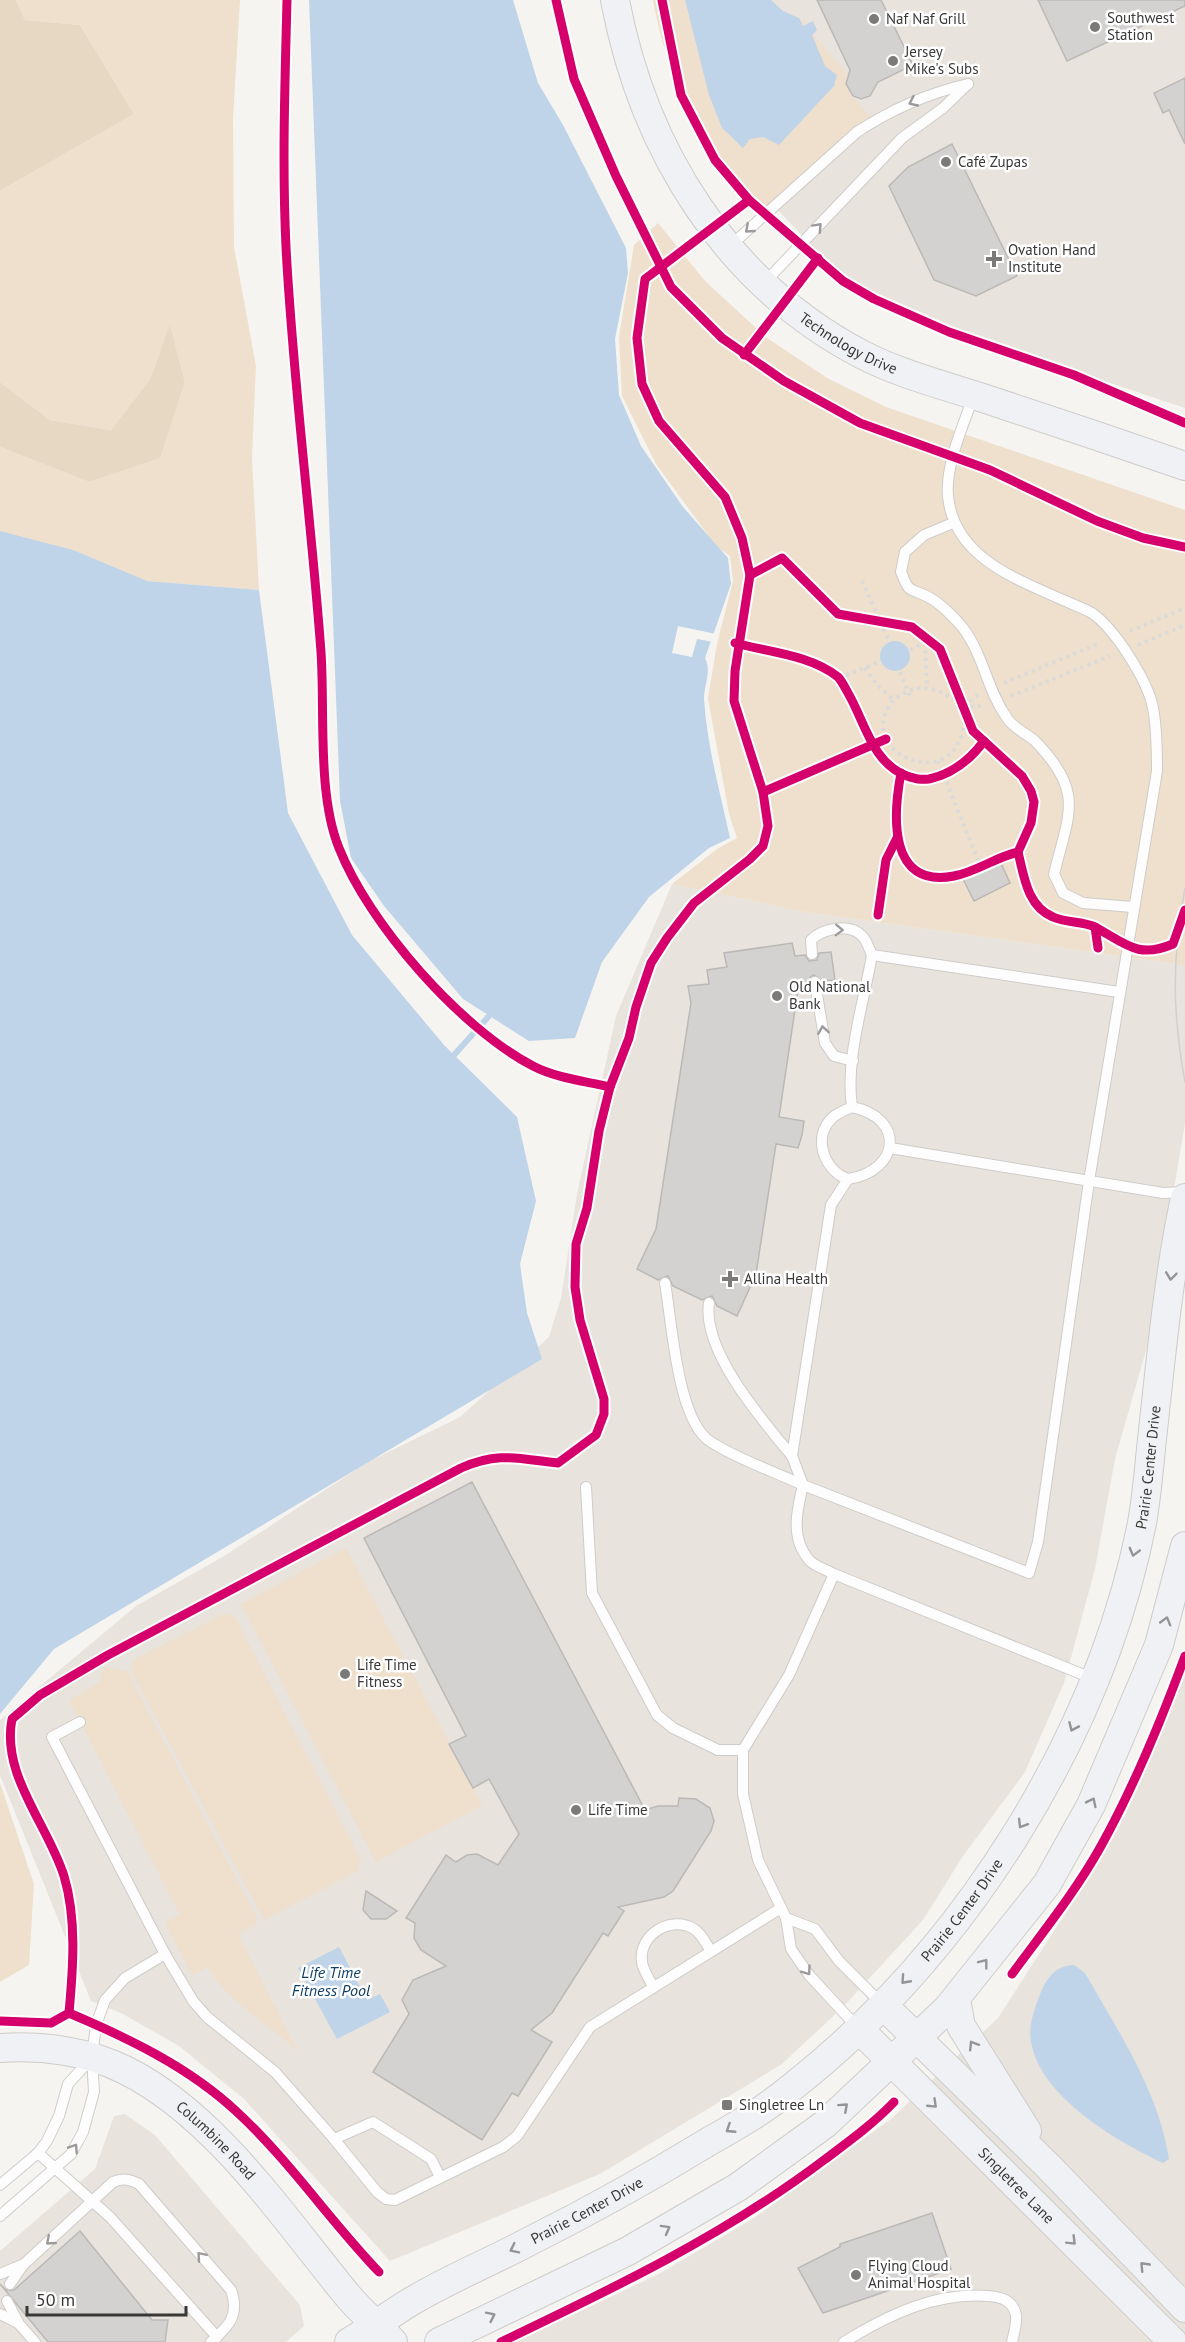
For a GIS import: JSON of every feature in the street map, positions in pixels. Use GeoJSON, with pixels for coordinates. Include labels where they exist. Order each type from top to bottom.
{"type":"FeatureCollection","features":[{"type":"Feature","properties":{"kind":"main road","name":"Technology Drive"},"geometry":{"type":"LineString","coordinates":[[615,0],[632,76],[649,120],[672,164],[728,247],[763,285],[807,320],[865,356],[1185,466]]}},
{"type":"Feature","properties":{"kind":"main road","name":"Prairie Center Drive"},"geometry":{"type":"LineString","coordinates":[[349,2342],[385,2333],[417,2298],[598,2206],[729,2130],[790,2090],[883,2005],[927,1957],[986,1880],[1010,1845],[1051,1774],[1094,1679],[1121,1599],[1142,1522],[1175,1246],[1185,1198]]}},
{"type":"Feature","properties":{"kind":"main road"},"geometry":{"type":"LineString","coordinates":[[439,2342],[628,2251],[738,2187],[825,2124],[918,2039],[956,1999],[1047,1884],[1092,1805],[1159,1645],[1185,1546]]}},
{"type":"Feature","properties":{"kind":"main road"},"geometry":{"type":"LineString","coordinates":[[956,1999],[961,2026],[1048,2166]]}},
{"type":"Feature","properties":{"kind":"main road"},"geometry":{"type":"LineString","coordinates":[[883,2005],[1048,2166],[1185,2308]]}},
{"type":"Feature","properties":{"kind":"main road","name":"Singletree Lane"},"geometry":{"type":"LineString","coordinates":[[859,2028],[1173,2342]]}},
{"type":"Feature","properties":{"kind":"main road","name":"Columbine Road"},"geometry":{"type":"LineString","coordinates":[[0,2048],[57,2049],[92,2057],[124,2069],[155,2088],[226,2150],[351,2300],[385,2333]]}},
{"type":"Feature","properties":{"kind":"lane"},"geometry":{"type":"LineString","coordinates":[[728,247],[857,132],[875,120],[936,91],[968,84],[943,108],[902,138],[763,285]]}},
{"type":"Feature","properties":{"kind":"lane"},"geometry":{"type":"LineString","coordinates":[[665,1283],[684,1398],[693,1423],[711,1442],[803,1485],[1029,1573],[1038,1542],[1089,1181],[1156,771],[1157,738],[1152,705],[1141,678],[1115,637],[1092,614],[1010,576],[973,551],[953,523],[948,494],[952,467],[974,395]]}},
{"type":"Feature","properties":{"kind":"lane"},"geometry":{"type":"LineString","coordinates":[[953,523],[924,535],[905,552],[900,572],[909,588],[932,599],[963,628],[981,659],[992,694],[1008,720],[1033,739],[1052,760],[1064,782],[1070,807],[1069,819],[1054,874],[1063,894],[1083,903],[1133,907]]}},
{"type":"Feature","properties":{"kind":"lane"},"geometry":{"type":"LineString","coordinates":[[812,954],[811,940],[819,931],[832,929],[854,931],[863,937],[872,955],[853,1061],[850,1089],[852,1107]]}},
{"type":"Feature","properties":{"kind":"lane"},"geometry":{"type":"LineString","coordinates":[[872,955],[1119,992]]}},
{"type":"Feature","properties":{"kind":"lane"},"geometry":{"type":"LineString","coordinates":[[815,982],[825,1043],[834,1056],[853,1061]]}},
{"type":"Feature","properties":{"kind":"lane"},"geometry":{"type":"LineString","coordinates":[[852,1107],[866,1110],[885,1125],[890,1148],[881,1165],[873,1172],[848,1179],[839,1176],[825,1159],[822,1137],[831,1119],[852,1107]]}},
{"type":"Feature","properties":{"kind":"lane"},"geometry":{"type":"LineString","coordinates":[[890,1148],[1163,1193],[1185,1192]]}},
{"type":"Feature","properties":{"kind":"lane"},"geometry":{"type":"LineString","coordinates":[[792,1455],[831,1205],[848,1179]]}},
{"type":"Feature","properties":{"kind":"lane"},"geometry":{"type":"LineString","coordinates":[[709,1303],[708,1328],[746,1400],[792,1455],[803,1485],[796,1514],[797,1537],[810,1560],[834,1574],[1094,1679]]}},
{"type":"Feature","properties":{"kind":"lane"},"geometry":{"type":"LineString","coordinates":[[586,1487],[592,1593],[657,1714],[673,1728],[718,1750],[743,1750]]}},
{"type":"Feature","properties":{"kind":"lane"},"geometry":{"type":"LineString","coordinates":[[834,1574],[789,1675],[743,1750],[743,1794],[758,1860],[786,1918],[791,1948],[838,2009],[859,2028]]}},
{"type":"Feature","properties":{"kind":"lane"},"geometry":{"type":"LineString","coordinates":[[80,1722],[52,1737],[165,1954],[194,2001],[207,2017],[275,2072],[334,2139],[377,2193],[386,2199],[395,2200],[503,2147],[517,2136],[590,2027],[781,1908]]}},
{"type":"Feature","properties":{"kind":"lane"},"geometry":{"type":"LineString","coordinates":[[786,1918],[815,1929],[839,1961],[883,2005]]}},
{"type":"Feature","properties":{"kind":"lane"},"geometry":{"type":"LineString","coordinates":[[653,1988],[642,1963],[642,1952],[651,1935],[662,1927],[681,1924],[692,1928],[711,1951]]}},
{"type":"Feature","properties":{"kind":"lane"},"geometry":{"type":"LineString","coordinates":[[0,2216],[71,2154],[83,2132],[94,2092],[92,2057],[96,2025],[105,2000],[125,1978],[165,1954]]}},
{"type":"Feature","properties":{"kind":"lane"},"geometry":{"type":"LineString","coordinates":[[0,2185],[38,2153],[59,2116],[68,2084],[92,2057]]}},
{"type":"Feature","properties":{"kind":"lane"},"geometry":{"type":"LineString","coordinates":[[334,2139],[373,2122],[432,2159],[440,2177]]}},
{"type":"Feature","properties":{"kind":"lane"},"geometry":{"type":"LineString","coordinates":[[10,2284],[22,2265],[93,2200],[113,2182],[123,2179],[139,2184],[231,2290],[236,2303],[236,2314],[230,2325],[214,2339],[110,2217],[93,2200],[56,2167],[38,2153]]}},
{"type":"Feature","properties":{"kind":"lane"},"geometry":{"type":"LineString","coordinates":[[0,2274],[22,2265]]}},
{"type":"Feature","properties":{"kind":"lane"},"geometry":{"type":"LineString","coordinates":[[844,2342],[925,2303],[966,2295],[999,2297],[1009,2302],[1015,2312],[1016,2321],[1012,2342]]}},
{"type":"Feature","properties":{"kind":"lane"},"geometry":{"type":"LineString","coordinates":[[7,2301],[19,2324],[34,2342]]}},
{"type":"Feature","properties":{"kind":"lane"},"geometry":{"type":"LineString","coordinates":[[0,2314],[19,2324]]}},
{"type":"Feature","properties":{"kind":"path"},"geometry":{"type":"LineString","coordinates":[[862,581],[876,621],[889,641]]}},
{"type":"Feature","properties":{"kind":"path"},"geometry":{"type":"LineString","coordinates":[[1127,632],[1185,608]]}},
{"type":"Feature","properties":{"kind":"path"},"geometry":{"type":"LineString","coordinates":[[876,621],[891,623]]}},
{"type":"Feature","properties":{"kind":"path"},"geometry":{"type":"LineString","coordinates":[[1137,645],[1185,625]]}},
{"type":"Feature","properties":{"kind":"path"},"geometry":{"type":"LineString","coordinates":[[910,650],[927,640],[927,686]]}},
{"type":"Feature","properties":{"kind":"path"},"geometry":{"type":"LineString","coordinates":[[1001,684],[1100,643]]}},
{"type":"Feature","properties":{"kind":"path"},"geometry":{"type":"LineString","coordinates":[[1007,697],[1110,657]]}},
{"type":"Feature","properties":{"kind":"path"},"geometry":{"type":"LineString","coordinates":[[845,687],[835,676],[879,662]]}},
{"type":"Feature","properties":{"kind":"path"},"geometry":{"type":"LineString","coordinates":[[865,668],[877,686],[893,699]]}},
{"type":"Feature","properties":{"kind":"path"},"geometry":{"type":"LineString","coordinates":[[900,672],[911,699]]}},
{"type":"Feature","properties":{"kind":"path"},"geometry":{"type":"LineString","coordinates":[[979,693],[963,707],[961,738],[948,756],[938,761],[914,762],[897,753],[883,741],[884,717],[893,699],[907,691],[927,686],[963,707],[986,706]]}},
{"type":"Feature","properties":{"kind":"path"},"geometry":{"type":"LineString","coordinates":[[958,692],[974,731]]}},
{"type":"Feature","properties":{"kind":"path"},"geometry":{"type":"LineString","coordinates":[[938,761],[942,776],[980,865]]}},
{"type":"Feature","properties":{"kind":"path"},"geometry":{"type":"LineString","coordinates":[[931,778],[942,776],[955,769]]}},
{"type":"Feature","properties":{"kind":"shaded area"},"geometry":{"type":"Polygon","coordinates":[[[0,0],[16,0],[25,20],[80,25],[134,114],[0,191],[0,0]]]}},
{"type":"Feature","properties":{"kind":"shaded area"},"geometry":{"type":"Polygon","coordinates":[[[16,0],[240,0],[233,119],[234,247],[256,366],[252,458],[259,590],[147,581],[0,534],[0,447],[89,482],[159,458],[185,382],[170,326],[150,379],[111,430],[50,420],[0,382],[0,191],[134,114],[80,25],[25,20],[16,0]]]}},
{"type":"Feature","properties":{"kind":"shaded area"},"geometry":{"type":"Polygon","coordinates":[[[653,0],[771,0],[783,11],[799,18],[848,75],[848,88],[851,94],[875,120],[766,215],[735,186],[707,147],[673,73],[664,47],[653,0]]]}},
{"type":"Feature","properties":{"kind":"shaded area"},"geometry":{"type":"Polygon","coordinates":[[[654,0],[1185,0],[1185,408],[1017,352],[904,310],[837,272],[775,207],[663,44],[654,0]]]}},
{"type":"Feature","properties":{"kind":"shaded area"},"geometry":{"type":"Polygon","coordinates":[[[658,223],[705,281],[767,338],[829,379],[886,407],[1185,510],[1185,965],[805,912],[672,884],[717,849],[737,838],[729,814],[708,698],[717,644],[733,581],[730,556],[716,546],[656,464],[622,396],[619,337],[634,245],[658,223]]]}},
{"type":"Feature","properties":{"kind":"shaded area"},"geometry":{"type":"Polygon","coordinates":[[[170,325],[185,382],[160,458],[89,482],[0,447],[0,382],[50,420],[111,430],[150,379],[170,325]]]}},
{"type":"Feature","properties":{"kind":"shaded area"},"geometry":{"type":"Polygon","coordinates":[[[672,884],[805,912],[1185,965],[1185,1124],[1147,1347],[1115,1459],[1095,1569],[1064,1683],[1025,1772],[963,1856],[923,1920],[843,2007],[782,2064],[600,2174],[390,2261],[244,2099],[179,2046],[121,2013],[91,2001],[0,1775],[0,1720],[136,1606],[224,1556],[368,1462],[460,1417],[549,1337],[561,1298],[577,1194],[616,1016],[672,884]]]}},
{"type":"Feature","properties":{"kind":"shaded area","name":"Life Time Fitness"},"geometry":{"type":"Polygon","coordinates":[[[346,1548],[482,1805],[376,1862],[241,1604],[346,1548]]]}},
{"type":"Feature","properties":{"kind":"shaded area"},"geometry":{"type":"Polygon","coordinates":[[[225,1613],[235,1617],[361,1860],[358,1871],[264,1920],[131,1671],[133,1660],[225,1613]]]}},
{"type":"Feature","properties":{"kind":"shaded area"},"geometry":{"type":"Polygon","coordinates":[[[104,1667],[127,1671],[257,1918],[256,1925],[238,1934],[298,2052],[237,2002],[216,1980],[208,1967],[192,1975],[165,1923],[180,1915],[69,1700],[99,1683],[104,1667]]]}},
{"type":"Feature","properties":{"kind":"shaded area"},"geometry":{"type":"Polygon","coordinates":[[[1185,1675],[1185,2342],[515,2342],[657,2275],[754,2218],[891,2119],[998,2018],[1089,1877],[1125,1815],[1185,1675]]]}},
{"type":"Feature","properties":{"kind":"shaded area"},"geometry":{"type":"Polygon","coordinates":[[[0,1783],[34,1884],[29,1965],[0,1982],[0,1783]]]}},
{"type":"Feature","properties":{"kind":"shaded area"},"geometry":{"type":"Polygon","coordinates":[[[125,2114],[155,2135],[300,2305],[304,2326],[286,2342],[0,2342],[0,2251],[95,2169],[114,2116],[125,2114]]]}},
{"type":"Feature","properties":{"kind":"water"},"geometry":{"type":"Polygon","coordinates":[[[309,0],[513,0],[538,83],[563,125],[626,248],[628,273],[615,339],[619,395],[641,446],[683,507],[728,558],[731,584],[705,658],[708,673],[704,699],[711,752],[730,838],[709,848],[649,897],[602,962],[575,1038],[529,1041],[463,999],[384,906],[351,858],[340,801],[309,0]]]}},
{"type":"Feature","properties":{"kind":"water"},"geometry":{"type":"Polygon","coordinates":[[[685,0],[771,0],[783,11],[799,18],[803,26],[813,21],[817,30],[812,35],[825,66],[837,75],[834,86],[779,145],[763,137],[750,139],[743,148],[722,128],[709,95],[685,0]]]}},
{"type":"Feature","properties":{"kind":"water"},"geometry":{"type":"Polygon","coordinates":[[[0,531],[73,550],[147,581],[259,590],[288,813],[352,935],[444,1045],[517,1117],[536,1201],[520,1264],[527,1313],[542,1359],[54,1649],[0,1714],[0,531]]]}},
{"type":"Feature","properties":{"kind":"water"},"geometry":{"type":"Polygon","coordinates":[[[895,641],[905,646],[910,656],[905,666],[895,671],[885,666],[880,656],[885,646],[895,641]]]}},
{"type":"Feature","properties":{"kind":"water","name":"Life Time Fitness Pool"},"geometry":{"type":"Polygon","coordinates":[[[339,1947],[367,2000],[380,1994],[390,2012],[337,2039],[298,1968],[339,1947]]]}},
{"type":"Feature","properties":{"kind":"water"},"geometry":{"type":"Polygon","coordinates":[[[1074,1965],[1085,1973],[1147,2086],[1164,2134],[1169,2159],[1163,2163],[1124,2143],[1084,2115],[1049,2081],[1038,2062],[1031,2042],[1030,2030],[1039,1997],[1056,1971],[1074,1965]]]}},
{"type":"Feature","properties":{"kind":"pier"},"geometry":{"type":"Polygon","coordinates":[[[678,626],[716,634],[713,642],[697,639],[692,657],[672,653],[678,626]]]}},
{"type":"Feature","properties":{"kind":"building"},"geometry":{"type":"Polygon","coordinates":[[[817,0],[881,0],[913,65],[878,82],[870,96],[861,99],[853,96],[846,84],[850,70],[817,0]]]}},
{"type":"Feature","properties":{"kind":"building","name":"Southwest Station"},"geometry":{"type":"Polygon","coordinates":[[[1038,0],[1185,0],[1185,6],[1067,61],[1038,0]]]}},
{"type":"Feature","properties":{"kind":"building"},"geometry":{"type":"Polygon","coordinates":[[[1185,78],[1185,144],[1169,110],[1163,113],[1154,93],[1185,78]]]}},
{"type":"Feature","properties":{"kind":"building"},"geometry":{"type":"Polygon","coordinates":[[[952,144],[1017,276],[976,296],[934,280],[889,186],[908,167],[952,144]]]}},
{"type":"Feature","properties":{"kind":"building"},"geometry":{"type":"Polygon","coordinates":[[[1000,861],[1010,883],[974,901],[963,879],[1000,861]]]}},
{"type":"Feature","properties":{"kind":"building"},"geometry":{"type":"Polygon","coordinates":[[[792,943],[795,956],[805,955],[809,961],[817,960],[819,953],[831,952],[835,980],[822,981],[814,975],[810,977],[808,983],[799,983],[779,1117],[804,1121],[802,1135],[798,1148],[776,1144],[756,1274],[737,1316],[717,1306],[712,1296],[702,1300],[673,1286],[668,1276],[658,1280],[637,1269],[656,1229],[691,1003],[688,986],[709,984],[707,970],[727,967],[724,953],[792,943]]]}},
{"type":"Feature","properties":{"kind":"building","name":"Life Time"},"geometry":{"type":"Polygon","coordinates":[[[472,1482],[645,1810],[658,1806],[678,1806],[679,1798],[696,1799],[710,1808],[714,1821],[711,1831],[673,1891],[664,1897],[618,1907],[624,1911],[608,1936],[603,1933],[552,2013],[531,2030],[552,2042],[518,2096],[512,2093],[482,2140],[373,2072],[409,2014],[402,2000],[413,1980],[446,1966],[421,1950],[414,1938],[415,1923],[406,1918],[446,1855],[456,1862],[467,1855],[477,1854],[498,1865],[519,1834],[489,1779],[473,1788],[449,1744],[466,1736],[364,1538],[472,1482]]]}},
{"type":"Feature","properties":{"kind":"building"},"geometry":{"type":"Polygon","coordinates":[[[366,1891],[397,1911],[386,1919],[371,1919],[363,1910],[366,1891]]]}},
{"type":"Feature","properties":{"kind":"building","name":"Flying Cloud Animal Hospital"},"geometry":{"type":"Polygon","coordinates":[[[932,2213],[951,2269],[823,2313],[798,2268],[840,2247],[840,2244],[932,2213]]]}},
{"type":"Feature","properties":{"kind":"building"},"geometry":{"type":"Polygon","coordinates":[[[80,2231],[152,2320],[168,2320],[165,2342],[48,2342],[0,2284],[6,2290],[14,2290],[80,2231]]]}},
{"type":"Feature","properties":{"kind":"waterway"},"geometry":{"type":"LineString","coordinates":[[454,1055],[489,1016]]}},
{"type":"Feature","properties":{"kind":"tram line"},"geometry":{"type":"LineString","coordinates":[[1185,888],[1178,938],[1175,985],[1178,1032],[1185,1082]]}},
{"type":"Feature","properties":{"kind":"cycle path"},"geometry":{"type":"LineString","coordinates":[[287,0],[284,154],[286,247],[321,652],[325,778],[332,826],[353,878],[372,909],[394,940],[447,1000],[476,1027],[533,1066],[561,1076],[610,1087]]}},
{"type":"Feature","properties":{"kind":"cycle path"},"geometry":{"type":"LineString","coordinates":[[556,0],[574,79],[616,176],[671,287],[722,338],[784,381],[860,423],[990,470],[1097,521],[1143,538],[1185,547]]}},
{"type":"Feature","properties":{"kind":"cycle path"},"geometry":{"type":"LineString","coordinates":[[662,0],[681,95],[715,160],[749,200],[843,281],[874,299],[949,332],[1074,375],[1185,423]]}},
{"type":"Feature","properties":{"kind":"cycle path"},"geometry":{"type":"LineString","coordinates":[[0,2021],[51,2023],[69,2013],[73,1962],[71,1909],[64,1876],[19,1780],[10,1740],[12,1719],[40,1695],[108,1655],[461,1468],[487,1459],[498,1458],[520,1458],[558,1463],[596,1435],[604,1414],[604,1399],[580,1320],[575,1287],[576,1244],[587,1208],[599,1131],[610,1087],[629,1038],[636,1007],[651,963],[694,903],[763,846],[768,826],[763,792],[734,701],[735,671],[750,575],[742,538],[725,497],[659,421],[642,384],[637,338],[645,279],[749,200]]}},
{"type":"Feature","properties":{"kind":"cycle path"},"geometry":{"type":"LineString","coordinates":[[744,355],[818,258]]}},
{"type":"Feature","properties":{"kind":"cycle path"},"geometry":{"type":"LineString","coordinates":[[750,575],[782,558],[838,614],[912,627],[940,649],[973,731],[1022,776],[1031,791],[1034,802],[1031,823],[1018,852],[954,876],[932,877],[917,871],[906,860],[900,845],[897,827],[901,773]]}},
{"type":"Feature","properties":{"kind":"cycle path"},"geometry":{"type":"LineString","coordinates":[[735,643],[802,659],[838,677],[877,752],[885,762],[907,776],[926,779],[945,774],[967,760],[984,741]]}},
{"type":"Feature","properties":{"kind":"cycle path"},"geometry":{"type":"LineString","coordinates":[[763,792],[886,739]]}},
{"type":"Feature","properties":{"kind":"cycle path"},"geometry":{"type":"LineString","coordinates":[[878,915],[886,860],[897,838]]}},
{"type":"Feature","properties":{"kind":"cycle path"},"geometry":{"type":"LineString","coordinates":[[1018,852],[1028,889],[1037,906],[1058,919],[1095,927],[1098,948]]}},
{"type":"Feature","properties":{"kind":"cycle path"},"geometry":{"type":"LineString","coordinates":[[1095,927],[1132,948],[1141,950],[1161,948],[1173,944],[1185,910]]}},
{"type":"Feature","properties":{"kind":"cycle path"},"geometry":{"type":"LineString","coordinates":[[1012,1974],[1070,1895],[1101,1846],[1147,1753],[1185,1656]]}},
{"type":"Feature","properties":{"kind":"cycle path"},"geometry":{"type":"LineString","coordinates":[[69,2013],[157,2055],[199,2081],[218,2096],[274,2150],[379,2272]]}},
{"type":"Feature","properties":{"kind":"cycle path"},"geometry":{"type":"LineString","coordinates":[[501,2342],[626,2281],[708,2237],[786,2187],[869,2125],[894,2102]]}},
{"type":"Feature","properties":{"kind":"place","name":"Naf Naf Grill"},"geometry":{"type":"Point","coordinates":[874,19]}},
{"type":"Feature","properties":{"kind":"place","name":"Southwest Station"},"geometry":{"type":"Point","coordinates":[1095,27]}},
{"type":"Feature","properties":{"kind":"place","name":"Jersey Mike's Subs"},"geometry":{"type":"Point","coordinates":[893,61]}},
{"type":"Feature","properties":{"kind":"place","name":"Café Zupas"},"geometry":{"type":"Point","coordinates":[946,162]}},
{"type":"Feature","properties":{"kind":"place","name":"Ovation Hand Institute"},"geometry":{"type":"Point","coordinates":[994,259]}},
{"type":"Feature","properties":{"kind":"place","name":"Old National Bank"},"geometry":{"type":"Point","coordinates":[777,996]}},
{"type":"Feature","properties":{"kind":"place","name":"Allina Health"},"geometry":{"type":"Point","coordinates":[730,1279]}},
{"type":"Feature","properties":{"kind":"place","name":"Life Time Fitness"},"geometry":{"type":"Point","coordinates":[345,1674]}},
{"type":"Feature","properties":{"kind":"place","name":"Life Time"},"geometry":{"type":"Point","coordinates":[576,1810]}},
{"type":"Feature","properties":{"kind":"place","name":"Singletree Ln"},"geometry":{"type":"Point","coordinates":[727,2105]}},
{"type":"Feature","properties":{"kind":"place","name":"Flying Cloud Animal Hospital"},"geometry":{"type":"Point","coordinates":[856,2275]}}]}
